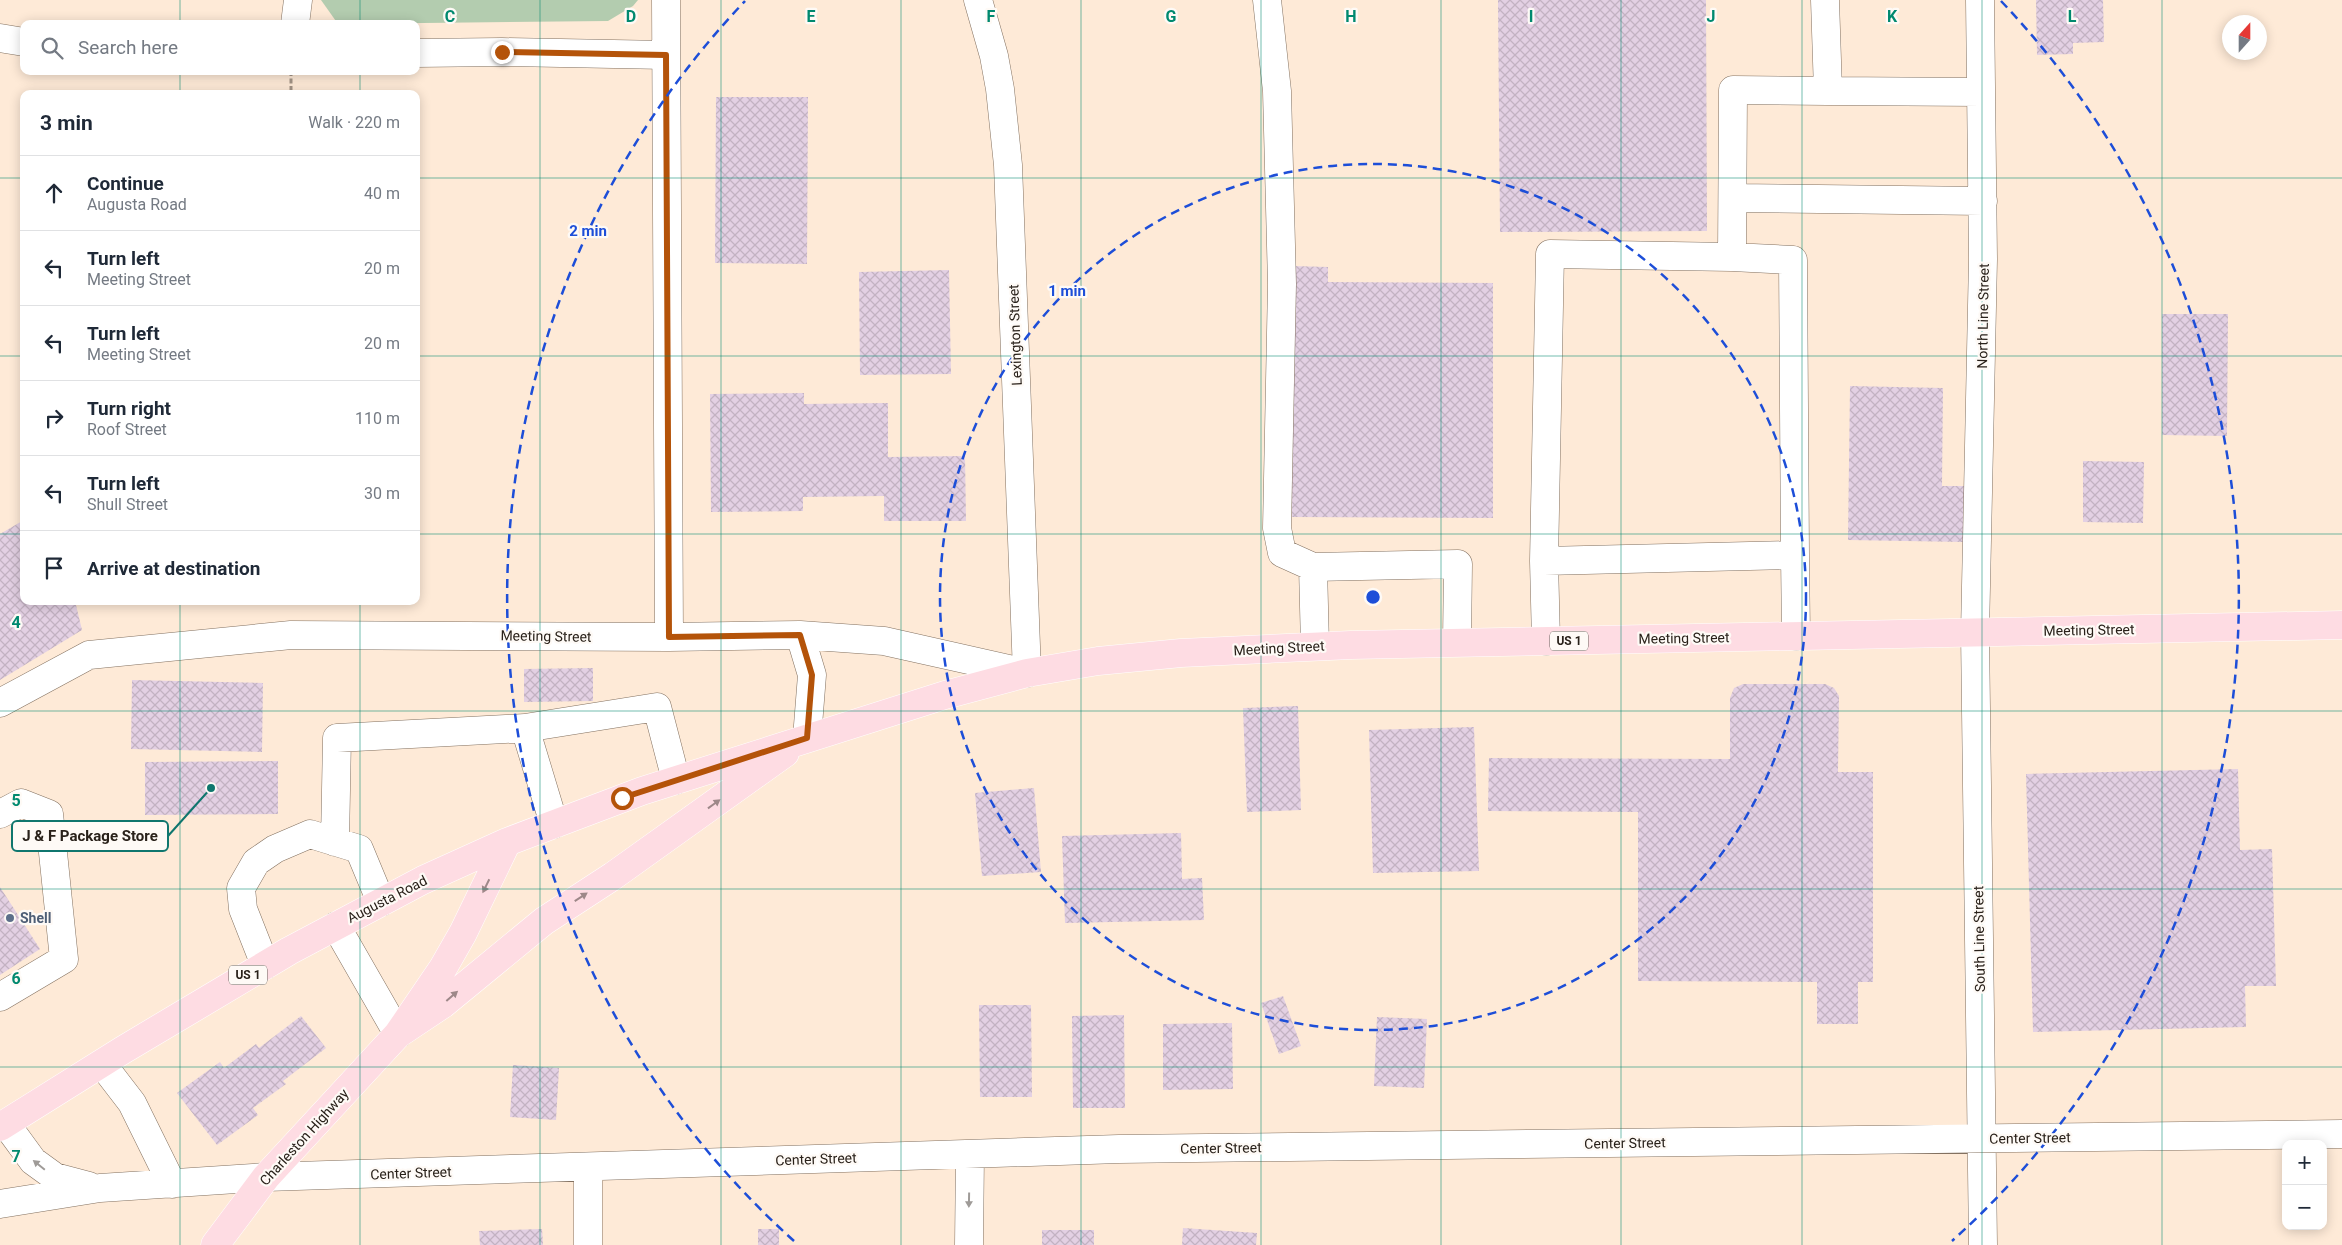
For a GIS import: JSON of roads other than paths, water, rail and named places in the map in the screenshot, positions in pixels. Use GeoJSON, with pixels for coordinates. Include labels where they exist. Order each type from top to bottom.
{"type":"FeatureCollection","features":[{"type":"Feature","properties":{"kind":"main road","name":"Meeting Street"},"geometry":{"type":"LineString","coordinates":[[807,738],[946,695],[1027,673],[1098,662],[1181,653],[1315,646],[1457,642],[2342,625]]}},
{"type":"Feature","properties":{"kind":"main road","name":"Augusta Road"},"geometry":{"type":"LineString","coordinates":[[3,1126],[265,965],[423,880],[507,842],[554,824],[676,780],[807,738]]}},
{"type":"Feature","properties":{"kind":"main road"},"geometry":{"type":"LineString","coordinates":[[398,1034],[443,1004],[484,968],[544,922],[613,876],[807,738]]}},
{"type":"Feature","properties":{"kind":"main road"},"geometry":{"type":"LineString","coordinates":[[398,1034],[460,940],[507,842]]}},
{"type":"Feature","properties":{"kind":"main road","name":"Charleston Highway"},"geometry":{"type":"LineString","coordinates":[[215,1245],[266,1177],[398,1034]]}},
{"type":"Feature","properties":{"kind":"street"},"geometry":{"type":"LineString","coordinates":[[296,20],[298,0]]}},
{"type":"Feature","properties":{"kind":"street"},"geometry":{"type":"LineString","coordinates":[[666,0],[669,637]]}},
{"type":"Feature","properties":{"kind":"street","name":"Lexington Street"},"geometry":{"type":"LineString","coordinates":[[978,0],[994,56],[1000,89],[1008,164],[1027,673]]}},
{"type":"Feature","properties":{"kind":"street"},"geometry":{"type":"LineString","coordinates":[[1267,0],[1277,91],[1282,284],[1277,528],[1282,552],[1313,567],[1458,564],[1457,642]]}},
{"type":"Feature","properties":{"kind":"street"},"geometry":{"type":"LineString","coordinates":[[1825,0],[1828,91]]}},
{"type":"Feature","properties":{"kind":"street","name":"North Line Street"},"geometry":{"type":"LineString","coordinates":[[1975,633],[1982,397],[1983,201],[1980,0]]}},
{"type":"Feature","properties":{"kind":"street"},"geometry":{"type":"LineString","coordinates":[[0,38],[20,41]]}},
{"type":"Feature","properties":{"kind":"street"},"geometry":{"type":"LineString","coordinates":[[420,53],[502,52],[666,55]]}},
{"type":"Feature","properties":{"kind":"street"},"geometry":{"type":"LineString","coordinates":[[1732,257],[1734,198],[1733,90],[1981,92]]}},
{"type":"Feature","properties":{"kind":"street"},"geometry":{"type":"LineString","coordinates":[[1734,198],[1983,201]]}},
{"type":"Feature","properties":{"kind":"street"},"geometry":{"type":"LineString","coordinates":[[1546,641],[1544,561],[1550,254],[1793,260],[1796,636]]}},
{"type":"Feature","properties":{"kind":"street"},"geometry":{"type":"LineString","coordinates":[[1544,561],[1795,555]]}},
{"type":"Feature","properties":{"kind":"street"},"geometry":{"type":"LineString","coordinates":[[1313,567],[1315,646]]}},
{"type":"Feature","properties":{"kind":"street","name":"South Line Street"},"geometry":{"type":"LineString","coordinates":[[1975,633],[1983,1245]]}},
{"type":"Feature","properties":{"kind":"street","name":"Meeting Street"},"geometry":{"type":"LineString","coordinates":[[0,703],[89,655],[291,635],[669,637],[800,635],[884,641],[1027,673]]}},
{"type":"Feature","properties":{"kind":"street"},"geometry":{"type":"LineString","coordinates":[[800,635],[812,675],[807,738]]}},
{"type":"Feature","properties":{"kind":"street"},"geometry":{"type":"LineString","coordinates":[[335,842],[336,738],[525,728],[657,707],[676,780]]}},
{"type":"Feature","properties":{"kind":"street"},"geometry":{"type":"LineString","coordinates":[[525,728],[554,824]]}},
{"type":"Feature","properties":{"kind":"street"},"geometry":{"type":"LineString","coordinates":[[0,814],[21,803],[49,814],[64,959],[0,997]]}},
{"type":"Feature","properties":{"kind":"street"},"geometry":{"type":"LineString","coordinates":[[265,965],[243,909],[242,888],[256,862],[275,848],[310,834],[359,849],[381,902]]}},
{"type":"Feature","properties":{"kind":"street"},"geometry":{"type":"LineString","coordinates":[[336,926],[398,1034]]}},
{"type":"Feature","properties":{"kind":"street"},"geometry":{"type":"LineString","coordinates":[[102,1064],[132,1103],[172,1184]]}},
{"type":"Feature","properties":{"kind":"street","name":"Center Street"},"geometry":{"type":"LineString","coordinates":[[3,1126],[33,1161],[55,1177],[100,1188]]}},
{"type":"Feature","properties":{"kind":"street","name":"Center Street"},"geometry":{"type":"LineString","coordinates":[[0,1204],[100,1188],[266,1177],[1119,1149],[2342,1134]]}},
{"type":"Feature","properties":{"kind":"street"},"geometry":{"type":"LineString","coordinates":[[969,1245],[970,1154]]}},
{"type":"Feature","properties":{"kind":"street"},"geometry":{"type":"LineString","coordinates":[[588,1167],[588,1245]]}},
{"type":"Feature","properties":{"kind":"place","name":"J & F Package Store"},"geometry":{"type":"Point","coordinates":[211,788]}},
{"type":"Feature","properties":{"kind":"place","name":"Shell"},"geometry":{"type":"Point","coordinates":[10,918]}}]}
